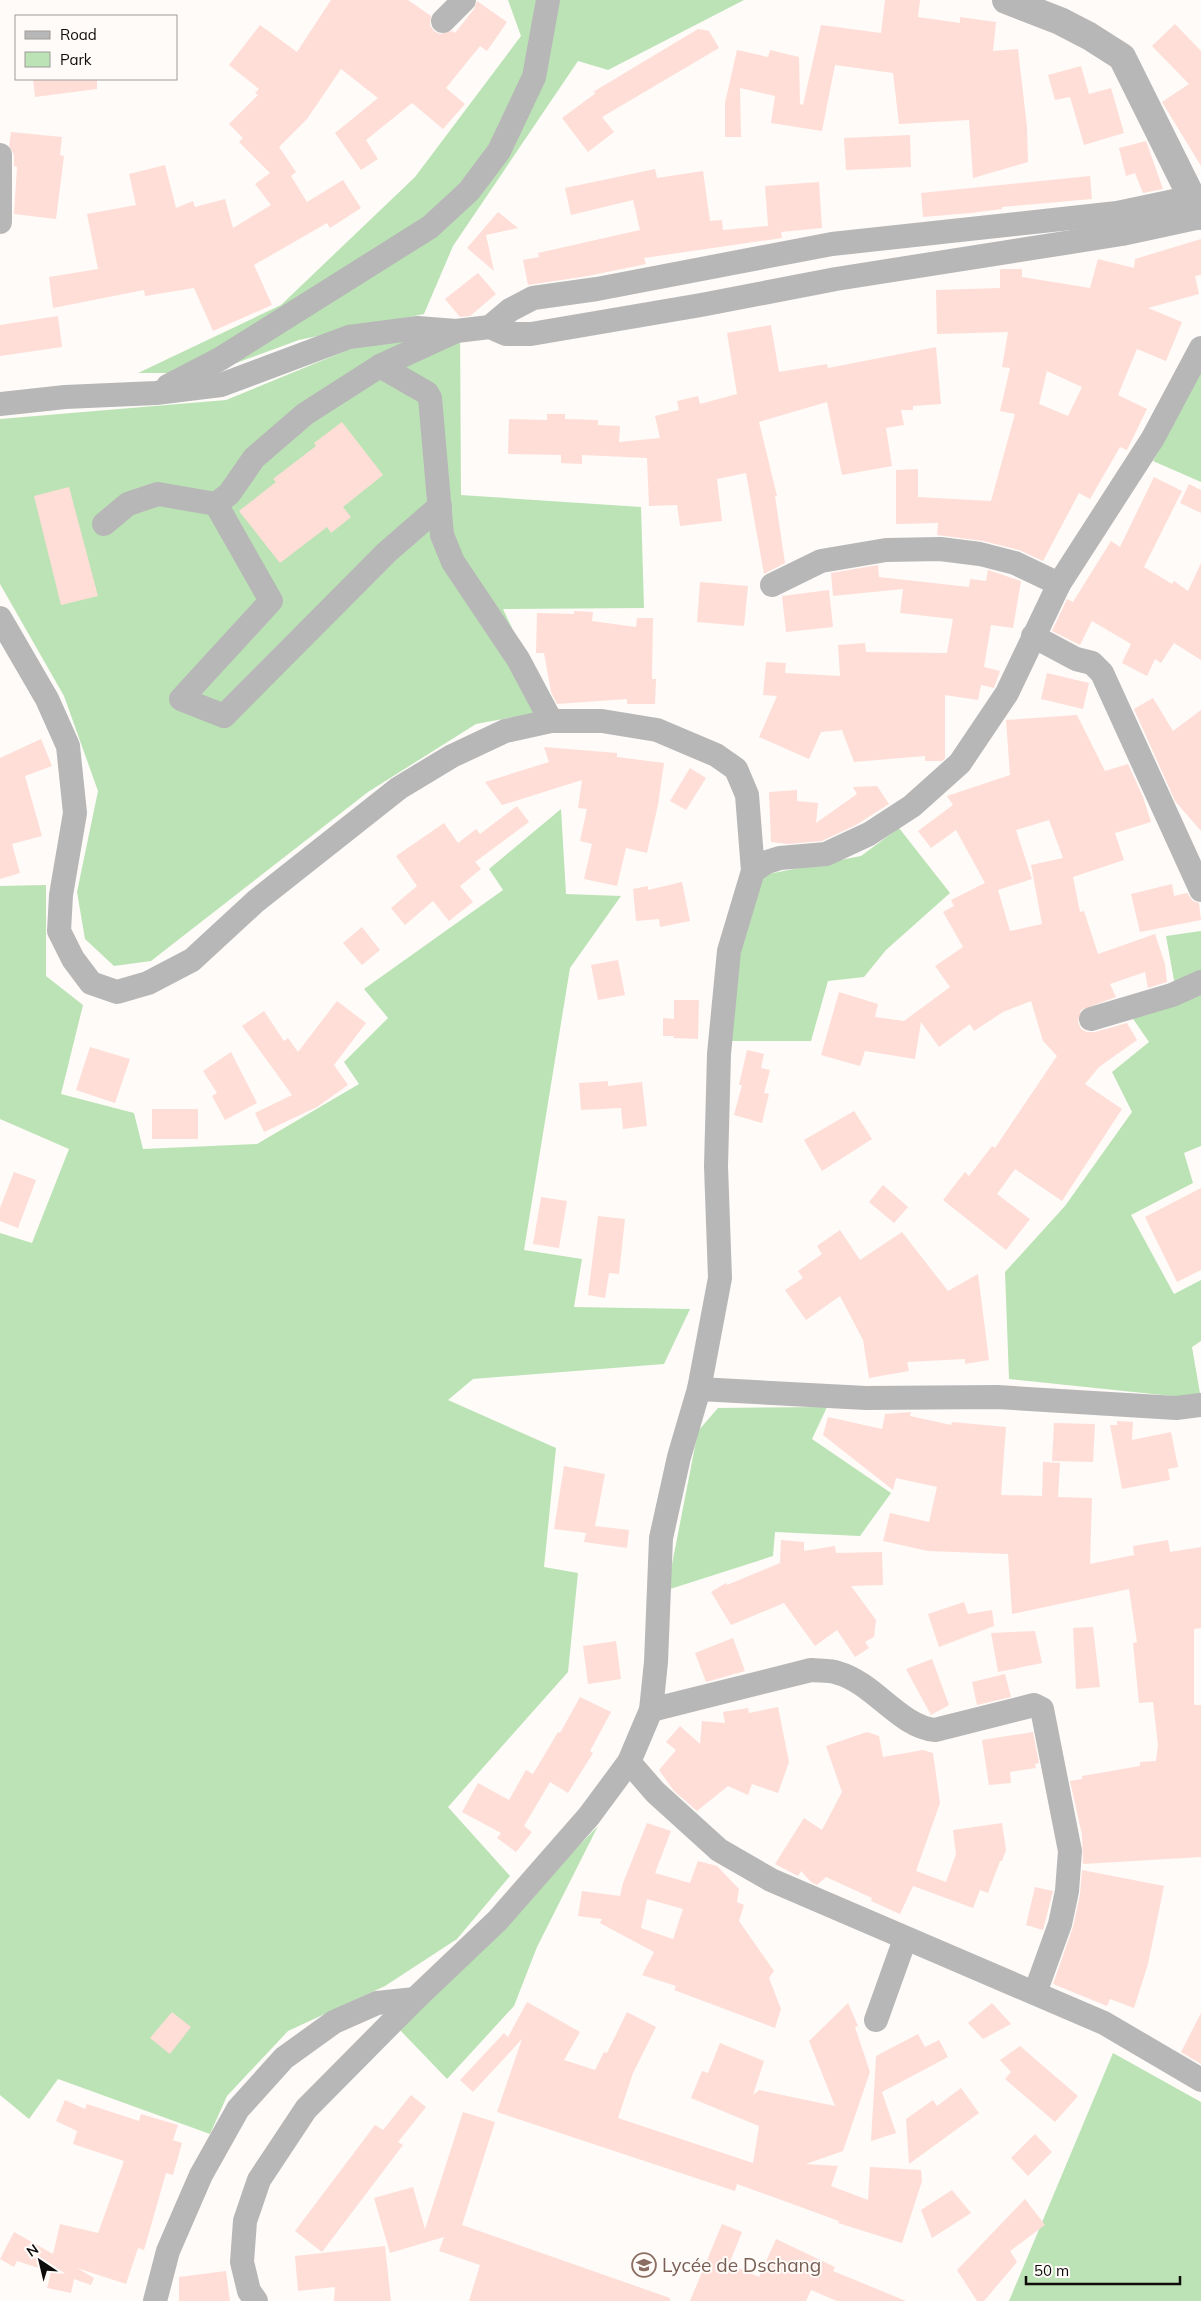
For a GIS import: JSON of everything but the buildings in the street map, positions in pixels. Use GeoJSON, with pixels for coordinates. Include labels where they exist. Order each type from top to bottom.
{"type":"FeatureCollection","features":[{"type":"Feature","properties":{"kind":"street"},"geometry":{"type":"LineString","coordinates":[[443,21],[464,0]]}},
{"type":"Feature","properties":{"kind":"street"},"geometry":{"type":"LineString","coordinates":[[156,393],[220,359],[430,227],[469,191],[499,151],[534,77],[548,0]]}},
{"type":"Feature","properties":{"kind":"street"},"geometry":{"type":"LineString","coordinates":[[1010,0],[1089,36],[1122,57],[1199,207]]}},
{"type":"Feature","properties":{"kind":"street"},"geometry":{"type":"LineString","coordinates":[[0,155],[0,222]]}},
{"type":"Feature","properties":{"kind":"street"},"geometry":{"type":"LineString","coordinates":[[1,398],[156,393],[221,385],[349,337],[418,328],[456,332],[490,327],[506,334],[531,334],[702,305],[836,279],[1122,234],[1199,207]]}},
{"type":"Feature","properties":{"kind":"street"},"geometry":{"type":"LineString","coordinates":[[490,327],[510,310],[533,298],[597,289],[832,244],[1117,213],[1199,207]]}},
{"type":"Feature","properties":{"kind":"street"},"geometry":{"type":"LineString","coordinates":[[104,524],[128,504],[158,494],[216,504],[229,494],[254,458],[305,414],[380,366],[456,332]]}},
{"type":"Feature","properties":{"kind":"street"},"geometry":{"type":"LineString","coordinates":[[754,872],[767,862],[780,858],[826,854],[868,834],[912,806],[960,763],[1006,694],[1059,584],[1153,438],[1201,348]]}},
{"type":"Feature","properties":{"kind":"street"},"geometry":{"type":"LineString","coordinates":[[380,366],[427,393],[430,398],[442,535],[453,562],[518,658],[551,721]]}},
{"type":"Feature","properties":{"kind":"street"},"geometry":{"type":"LineString","coordinates":[[216,504],[271,600],[181,699],[224,716],[387,552],[440,506]]}},
{"type":"Feature","properties":{"kind":"street"},"geometry":{"type":"LineString","coordinates":[[772,585],[821,561],[886,550],[940,549],[980,554],[1015,563],[1059,584]]}},
{"type":"Feature","properties":{"kind":"street"},"geometry":{"type":"LineString","coordinates":[[0,618],[47,699],[68,746],[75,813],[61,895],[60,931],[73,959],[91,982],[117,992],[148,983],[192,960],[256,901],[414,779],[452,756],[505,731],[551,721],[602,721],[656,730],[716,755],[729,764],[736,769],[747,795],[754,872],[729,951],[719,1054],[716,1166],[720,1278],[699,1389],[679,1457],[661,1538],[651,1710],[629,1762],[589,1816],[498,1920],[415,1999],[306,2109],[259,2180],[245,2221],[242,2262],[249,2291],[256,2301]]}},
{"type":"Feature","properties":{"kind":"street"},"geometry":{"type":"LineString","coordinates":[[1033,636],[1076,659],[1092,663],[1102,673],[1201,890]]}},
{"type":"Feature","properties":{"kind":"street"},"geometry":{"type":"LineString","coordinates":[[1091,1019],[1172,995],[1201,982]]}},
{"type":"Feature","properties":{"kind":"street"},"geometry":{"type":"LineString","coordinates":[[699,1389],[866,1398],[997,1397],[1176,1408],[1201,1405]]}},
{"type":"Feature","properties":{"kind":"street"},"geometry":{"type":"LineString","coordinates":[[651,1710],[811,1670],[838,1672],[858,1682],[922,1729],[936,1730],[1034,1705],[1042,1709],[1070,1851],[1068,1891],[1060,1924],[1035,1993]]}},
{"type":"Feature","properties":{"kind":"street"},"geometry":{"type":"LineString","coordinates":[[629,1762],[655,1792],[719,1850],[771,1880],[1104,2023],[1201,2080]]}},
{"type":"Feature","properties":{"kind":"street"},"geometry":{"type":"LineString","coordinates":[[876,2020],[905,1939]]}},
{"type":"Feature","properties":{"kind":"street"},"geometry":{"type":"LineString","coordinates":[[155,2301],[168,2251],[198,2183],[238,2109],[284,2058],[334,2022],[377,2003],[415,1999]]}},
{"type":"Feature","properties":{"kind":"green space"},"geometry":{"type":"Polygon","coordinates":[[[508,0],[744,0],[608,70],[578,61],[453,246],[424,314],[299,340],[209,373],[138,373],[281,305],[415,177],[521,36],[508,0]]]}},
{"type":"Feature","properties":{"kind":"green space"},"geometry":{"type":"Polygon","coordinates":[[[460,325],[461,495],[641,507],[644,608],[503,609],[551,710],[476,724],[368,792],[151,961],[114,966],[85,939],[77,892],[98,791],[64,696],[0,584],[0,419],[226,400],[350,349],[460,325]]]}},
{"type":"Feature","properties":{"kind":"green space"},"geometry":{"type":"Polygon","coordinates":[[[1201,369],[1201,482],[1153,461],[1201,369]]]}},
{"type":"Feature","properties":{"kind":"green space"},"geometry":{"type":"Polygon","coordinates":[[[561,809],[566,894],[621,896],[570,968],[524,1250],[582,1259],[574,1307],[690,1309],[664,1364],[473,1379],[448,1400],[556,1448],[544,1567],[578,1573],[568,1672],[448,1807],[510,1876],[457,1939],[385,1986],[288,2031],[227,2096],[210,2134],[58,2079],[29,2119],[0,2095],[0,1233],[32,1243],[69,1149],[0,1119],[0,886],[46,885],[46,976],[83,1005],[61,1094],[134,1113],[143,1149],[257,1144],[359,1084],[344,1062],[388,1018],[364,989],[503,890],[489,869],[561,809]]]}},
{"type":"Feature","properties":{"kind":"green space"},"geometry":{"type":"Polygon","coordinates":[[[899,828],[950,893],[886,950],[864,977],[828,981],[811,1041],[730,1041],[745,916],[763,875],[861,856],[899,828]]]}},
{"type":"Feature","properties":{"kind":"green space"},"geometry":{"type":"Polygon","coordinates":[[[1201,931],[1201,1146],[1184,1153],[1193,1183],[1131,1215],[1174,1294],[1201,1280],[1201,1341],[1192,1347],[1201,1399],[1009,1379],[1005,1272],[1065,1206],[1132,1112],[1112,1072],[1149,1042],[1129,1013],[1177,997],[1166,936],[1201,931]]]}},
{"type":"Feature","properties":{"kind":"green space"},"geometry":{"type":"Polygon","coordinates":[[[827,1407],[812,1439],[891,1493],[860,1536],[775,1532],[773,1556],[667,1590],[698,1431],[718,1408],[827,1407]]]}},
{"type":"Feature","properties":{"kind":"green space"},"geometry":{"type":"Polygon","coordinates":[[[598,1826],[537,1947],[514,2006],[447,2079],[400,2030],[598,1826]]]}},
{"type":"Feature","properties":{"kind":"green space"},"geometry":{"type":"Polygon","coordinates":[[[1113,2053],[1201,2102],[1201,2301],[1009,2301],[1113,2053]]]}},
{"type":"Feature","properties":{"kind":"place","name":"Lycée de Dschang"},"geometry":{"type":"Point","coordinates":[644,2265]}}]}
